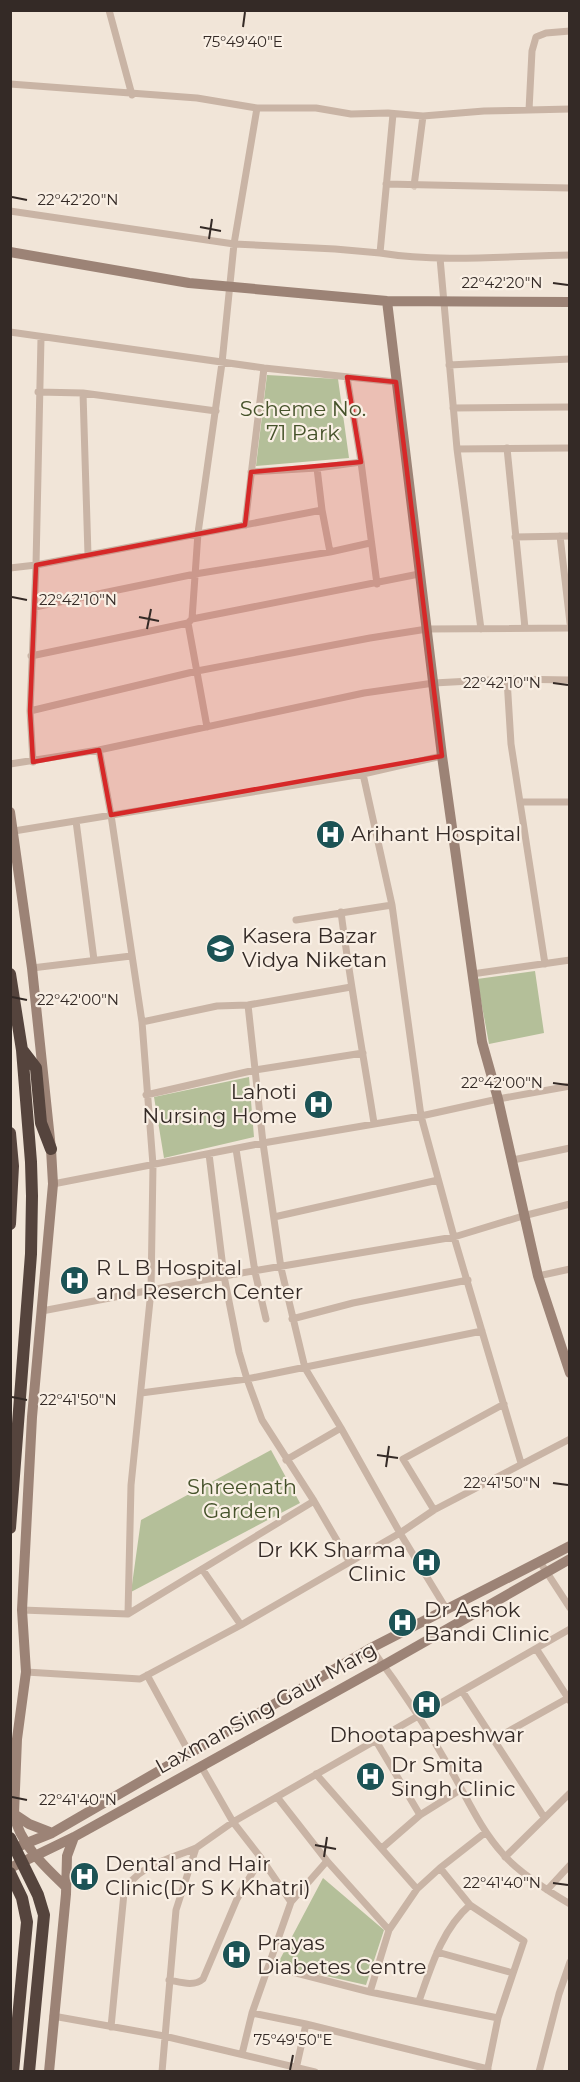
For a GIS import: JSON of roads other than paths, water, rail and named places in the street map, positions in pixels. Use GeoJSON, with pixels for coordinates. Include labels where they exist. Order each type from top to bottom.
{"type":"FeatureCollection","features":[{"type":"Feature","properties":{"kind":"highway"},"geometry":{"type":"LineString","coordinates":[[10,974],[22,1050],[32,1162],[31,1254],[10,1528]]}},
{"type":"Feature","properties":{"kind":"highway"},"geometry":{"type":"LineString","coordinates":[[22,1050],[36,1068],[41,1123],[51,1149]]}},
{"type":"Feature","properties":{"kind":"highway"},"geometry":{"type":"LineString","coordinates":[[10,1133],[13,1166],[10,1224]]}},
{"type":"Feature","properties":{"kind":"highway"},"geometry":{"type":"LineString","coordinates":[[10,1838],[38,1895],[44,1915],[29,2072]]}},
{"type":"Feature","properties":{"kind":"highway"},"geometry":{"type":"LineString","coordinates":[[10,1871],[22,1898],[27,1922],[13,2072]]}},
{"type":"Feature","properties":{"kind":"street"},"geometry":{"type":"LineString","coordinates":[[110,10],[132,94]]}},
{"type":"Feature","properties":{"kind":"street"},"geometry":{"type":"LineString","coordinates":[[530,110],[532,51],[536,37],[546,33],[570,31]]}},
{"type":"Feature","properties":{"kind":"street"},"geometry":{"type":"LineString","coordinates":[[10,84],[197,98],[256,108],[316,108],[351,114],[423,116],[570,109]]}},
{"type":"Feature","properties":{"kind":"street"},"geometry":{"type":"LineString","coordinates":[[207,727],[190,621],[198,533],[222,363],[234,244],[256,108]]}},
{"type":"Feature","properties":{"kind":"street"},"geometry":{"type":"LineString","coordinates":[[380,253],[393,114]]}},
{"type":"Feature","properties":{"kind":"street"},"geometry":{"type":"LineString","coordinates":[[414,186],[423,116]]}},
{"type":"Feature","properties":{"kind":"street"},"geometry":{"type":"LineString","coordinates":[[386,184],[570,188]]}},
{"type":"Feature","properties":{"kind":"street"},"geometry":{"type":"LineString","coordinates":[[10,211],[234,244],[335,249],[407,257],[570,255]]}},
{"type":"Feature","properties":{"kind":"street"},"geometry":{"type":"LineString","coordinates":[[10,252],[189,283],[387,301],[570,302]]}},
{"type":"Feature","properties":{"kind":"street"},"geometry":{"type":"LineString","coordinates":[[440,258],[457,449],[481,629]]}},
{"type":"Feature","properties":{"kind":"street"},"geometry":{"type":"LineString","coordinates":[[387,301],[442,756],[482,1041],[513,1160],[523,1216],[538,1276],[570,1373]]}},
{"type":"Feature","properties":{"kind":"street"},"geometry":{"type":"LineString","coordinates":[[10,332],[222,363],[396,382]]}},
{"type":"Feature","properties":{"kind":"street"},"geometry":{"type":"LineString","coordinates":[[33,762],[30,711],[31,656],[35,607],[41,338]]}},
{"type":"Feature","properties":{"kind":"street"},"geometry":{"type":"LineString","coordinates":[[449,365],[570,359]]}},
{"type":"Feature","properties":{"kind":"street"},"geometry":{"type":"LineString","coordinates":[[245,525],[264,368]]}},
{"type":"Feature","properties":{"kind":"street"},"geometry":{"type":"LineString","coordinates":[[347,376],[377,584]]}},
{"type":"Feature","properties":{"kind":"street"},"geometry":{"type":"LineString","coordinates":[[38,392],[83,393],[216,411]]}},
{"type":"Feature","properties":{"kind":"street"},"geometry":{"type":"LineString","coordinates":[[83,393],[88,555]]}},
{"type":"Feature","properties":{"kind":"street"},"geometry":{"type":"LineString","coordinates":[[453,408],[570,407]]}},
{"type":"Feature","properties":{"kind":"street"},"geometry":{"type":"LineString","coordinates":[[507,448],[525,628]]}},
{"type":"Feature","properties":{"kind":"street"},"geometry":{"type":"LineString","coordinates":[[457,449],[570,448]]}},
{"type":"Feature","properties":{"kind":"street"},"geometry":{"type":"LineString","coordinates":[[251,472],[317,468],[361,462]]}},
{"type":"Feature","properties":{"kind":"street"},"geometry":{"type":"LineString","coordinates":[[317,468],[330,552]]}},
{"type":"Feature","properties":{"kind":"street"},"geometry":{"type":"LineString","coordinates":[[10,568],[36,565],[322,510]]}},
{"type":"Feature","properties":{"kind":"street"},"geometry":{"type":"LineString","coordinates":[[560,536],[570,623]]}},
{"type":"Feature","properties":{"kind":"street"},"geometry":{"type":"LineString","coordinates":[[515,537],[570,536]]}},
{"type":"Feature","properties":{"kind":"street"},"geometry":{"type":"LineString","coordinates":[[35,607],[195,574],[330,552],[370,543]]}},
{"type":"Feature","properties":{"kind":"street"},"geometry":{"type":"LineString","coordinates":[[31,656],[420,574]]}},
{"type":"Feature","properties":{"kind":"street"},"geometry":{"type":"LineString","coordinates":[[30,711],[197,671],[427,629],[570,628]]}},
{"type":"Feature","properties":{"kind":"street"},"geometry":{"type":"LineString","coordinates":[[507,679],[511,744],[545,964]]}},
{"type":"Feature","properties":{"kind":"street"},"geometry":{"type":"LineString","coordinates":[[10,764],[99,750],[364,693],[434,683],[507,679],[570,680]]}},
{"type":"Feature","properties":{"kind":"street"},"geometry":{"type":"LineString","coordinates":[[99,750],[111,814],[142,1022],[153,1166],[151,1291],[131,1485],[128,1614]]}},
{"type":"Feature","properties":{"kind":"street"},"geometry":{"type":"LineString","coordinates":[[14,831],[363,774],[442,756]]}},
{"type":"Feature","properties":{"kind":"street"},"geometry":{"type":"LineString","coordinates":[[363,774],[392,904],[421,1116],[521,1463]]}},
{"type":"Feature","properties":{"kind":"street"},"geometry":{"type":"LineString","coordinates":[[520,802],[570,802]]}},
{"type":"Feature","properties":{"kind":"street"},"geometry":{"type":"LineString","coordinates":[[10,812],[32,968],[51,1149],[52,1184],[32,1417],[22,1610],[26,1672],[17,1739],[14,1814],[15,1822],[35,1855],[65,1887]]}},
{"type":"Feature","properties":{"kind":"street"},"geometry":{"type":"LineString","coordinates":[[76,821],[94,960]]}},
{"type":"Feature","properties":{"kind":"street"},"geometry":{"type":"LineString","coordinates":[[296,920],[392,904]]}},
{"type":"Feature","properties":{"kind":"street"},"geometry":{"type":"LineString","coordinates":[[341,912],[374,1123]]}},
{"type":"Feature","properties":{"kind":"street"},"geometry":{"type":"LineString","coordinates":[[32,968],[131,956]]}},
{"type":"Feature","properties":{"kind":"street"},"geometry":{"type":"LineString","coordinates":[[472,974],[570,960]]}},
{"type":"Feature","properties":{"kind":"street"},"geometry":{"type":"LineString","coordinates":[[142,1022],[217,1006],[248,1005],[299,994],[351,987]]}},
{"type":"Feature","properties":{"kind":"street"},"geometry":{"type":"LineString","coordinates":[[248,1005],[263,1143],[281,1268],[305,1368],[447,1610]]}},
{"type":"Feature","properties":{"kind":"street"},"geometry":{"type":"LineString","coordinates":[[146,1095],[255,1070],[363,1053]]}},
{"type":"Feature","properties":{"kind":"street"},"geometry":{"type":"LineString","coordinates":[[52,1184],[570,1086]]}},
{"type":"Feature","properties":{"kind":"street"},"geometry":{"type":"LineString","coordinates":[[236,1149],[255,1272],[266,1319]]}},
{"type":"Feature","properties":{"kind":"street"},"geometry":{"type":"LineString","coordinates":[[513,1160],[570,1149]]}},
{"type":"Feature","properties":{"kind":"street"},"geometry":{"type":"LineString","coordinates":[[209,1154],[224,1276],[239,1352],[247,1379],[262,1420],[349,1561]]}},
{"type":"Feature","properties":{"kind":"street"},"geometry":{"type":"LineString","coordinates":[[274,1217],[438,1180]]}},
{"type":"Feature","properties":{"kind":"street"},"geometry":{"type":"LineString","coordinates":[[42,1311],[224,1276],[454,1237],[570,1204]]}},
{"type":"Feature","properties":{"kind":"street"},"geometry":{"type":"LineString","coordinates":[[538,1276],[570,1269]]}},
{"type":"Feature","properties":{"kind":"street"},"geometry":{"type":"LineString","coordinates":[[292,1319],[353,1303],[468,1280]]}},
{"type":"Feature","properties":{"kind":"street"},"geometry":{"type":"LineString","coordinates":[[141,1393],[247,1379],[482,1331]]}},
{"type":"Feature","properties":{"kind":"street"},"geometry":{"type":"LineString","coordinates":[[434,1510],[403,1459],[504,1404]]}},
{"type":"Feature","properties":{"kind":"street"},"geometry":{"type":"LineString","coordinates":[[286,1460],[341,1428]]}},
{"type":"Feature","properties":{"kind":"street"},"geometry":{"type":"LineString","coordinates":[[26,1672],[140,1679],[400,1533],[434,1510],[570,1438]]}},
{"type":"Feature","properties":{"kind":"street"},"geometry":{"type":"LineString","coordinates":[[22,1610],[128,1614],[314,1501]]}},
{"type":"Feature","properties":{"kind":"street","name":"LaxmanSing Gaur Marg"},"geometry":{"type":"LineString","coordinates":[[10,1850],[52,1833],[371,1648],[570,1546]]}},
{"type":"Feature","properties":{"kind":"street","name":"LaxmanSing Gaur Marg"},"geometry":{"type":"LineString","coordinates":[[10,1871],[35,1855],[74,1837],[384,1665],[570,1559]]}},
{"type":"Feature","properties":{"kind":"street"},"geometry":{"type":"LineString","coordinates":[[540,1562],[570,1608]]}},
{"type":"Feature","properties":{"kind":"street"},"geometry":{"type":"LineString","coordinates":[[202,1569],[241,1624]]}},
{"type":"Feature","properties":{"kind":"street"},"geometry":{"type":"LineString","coordinates":[[111,2026],[124,1893],[127,1886],[140,1872],[196,1848],[233,1822],[537,1650],[570,1629]]}},
{"type":"Feature","properties":{"kind":"street"},"geometry":{"type":"LineString","coordinates":[[371,1648],[417,1716],[486,1832],[505,1857],[547,1890],[570,1904]]}},
{"type":"Feature","properties":{"kind":"street"},"geometry":{"type":"LineString","coordinates":[[493,1740],[569,1699],[537,1650]]}},
{"type":"Feature","properties":{"kind":"street"},"geometry":{"type":"LineString","coordinates":[[147,1675],[190,1754]]}},
{"type":"Feature","properties":{"kind":"street"},"geometry":{"type":"LineString","coordinates":[[462,1691],[544,1817]]}},
{"type":"Feature","properties":{"kind":"street"},"geometry":{"type":"LineString","coordinates":[[376,1741],[420,1815]]}},
{"type":"Feature","properties":{"kind":"street"},"geometry":{"type":"LineString","coordinates":[[201,1766],[233,1822],[291,1902]]}},
{"type":"Feature","properties":{"kind":"street"},"geometry":{"type":"LineString","coordinates":[[316,1774],[417,1889]]}},
{"type":"Feature","properties":{"kind":"street"},"geometry":{"type":"LineString","coordinates":[[382,1848],[420,1815],[460,1790]]}},
{"type":"Feature","properties":{"kind":"street"},"geometry":{"type":"LineString","coordinates":[[505,1857],[570,1793]]}},
{"type":"Feature","properties":{"kind":"street"},"geometry":{"type":"LineString","coordinates":[[277,1797],[327,1861],[388,1930]]}},
{"type":"Feature","properties":{"kind":"street"},"geometry":{"type":"LineString","coordinates":[[14,1814],[29,1824],[52,1833]]}},
{"type":"Feature","properties":{"kind":"street"},"geometry":{"type":"LineString","coordinates":[[370,1992],[388,1930],[417,1889],[486,1832]]}},
{"type":"Feature","properties":{"kind":"street"},"geometry":{"type":"LineString","coordinates":[[49,2072],[66,1894],[67,1856],[74,1837]]}},
{"type":"Feature","properties":{"kind":"street"},"geometry":{"type":"LineString","coordinates":[[162,2072],[176,1910],[196,1848]]}},
{"type":"Feature","properties":{"kind":"street"},"geometry":{"type":"LineString","coordinates":[[169,1980],[193,1984],[203,1979],[237,1899],[261,1858]]}},
{"type":"Feature","properties":{"kind":"street"},"geometry":{"type":"LineString","coordinates":[[242,2054],[252,2013],[291,1902],[327,1861]]}},
{"type":"Feature","properties":{"kind":"street"},"geometry":{"type":"LineString","coordinates":[[547,1890],[570,1865]]}},
{"type":"Feature","properties":{"kind":"street"},"geometry":{"type":"LineString","coordinates":[[252,2013],[306,2024],[488,2070],[498,2018],[524,1941],[470,1905],[440,1868]]}},
{"type":"Feature","properties":{"kind":"street"},"geometry":{"type":"LineString","coordinates":[[419,2001],[437,1952],[458,1916],[470,1905]]}},
{"type":"Feature","properties":{"kind":"street"},"geometry":{"type":"LineString","coordinates":[[437,1952],[513,1973]]}},
{"type":"Feature","properties":{"kind":"street"},"geometry":{"type":"LineString","coordinates":[[539,2072],[556,2004],[570,1962]]}},
{"type":"Feature","properties":{"kind":"street"},"geometry":{"type":"LineString","coordinates":[[269,1966],[370,1992],[498,2018]]}},
{"type":"Feature","properties":{"kind":"street"},"geometry":{"type":"LineString","coordinates":[[53,2016],[164,2036],[315,2072]]}},
{"type":"Feature","properties":{"kind":"street"},"geometry":{"type":"LineString","coordinates":[[296,2069],[306,2024]]}},
{"type":"Feature","properties":{"kind":"place","name":"Arihant Hospital"},"geometry":{"type":"Point","coordinates":[330,834]}},
{"type":"Feature","properties":{"kind":"place","name":"Kasera Bazar Vidya Niketan"},"geometry":{"type":"Point","coordinates":[221,948]}},
{"type":"Feature","properties":{"kind":"place","name":"Lahoti Nursing Home"},"geometry":{"type":"Point","coordinates":[318,1104]}},
{"type":"Feature","properties":{"kind":"place","name":"R L B Hospital and Reserch Center"},"geometry":{"type":"Point","coordinates":[75,1280]}},
{"type":"Feature","properties":{"kind":"place","name":"Dr KK Sharma Clinic"},"geometry":{"type":"Point","coordinates":[427,1562]}},
{"type":"Feature","properties":{"kind":"place","name":"Dr Ashok Bandi Clinic"},"geometry":{"type":"Point","coordinates":[403,1622]}},
{"type":"Feature","properties":{"kind":"place","name":"Dhootapapeshwar"},"geometry":{"type":"Point","coordinates":[427,1704]}},
{"type":"Feature","properties":{"kind":"place","name":"Dr Smita Singh Clinic"},"geometry":{"type":"Point","coordinates":[370,1777]}},
{"type":"Feature","properties":{"kind":"place","name":"Dental and Hair Clinic(Dr S K Khatri)"},"geometry":{"type":"Point","coordinates":[84,1876]}},
{"type":"Feature","properties":{"kind":"place","name":"Prayas Diabetes Centre"},"geometry":{"type":"Point","coordinates":[236,1955]}},
{"type":"Feature","properties":{"kind":"park label","name":"Scheme No. 71 Park"},"geometry":{"type":"Point","coordinates":[303,421]}},
{"type":"Feature","properties":{"kind":"park label","name":"Shreenath Garden"},"geometry":{"type":"Point","coordinates":[242,1499]}}]}
